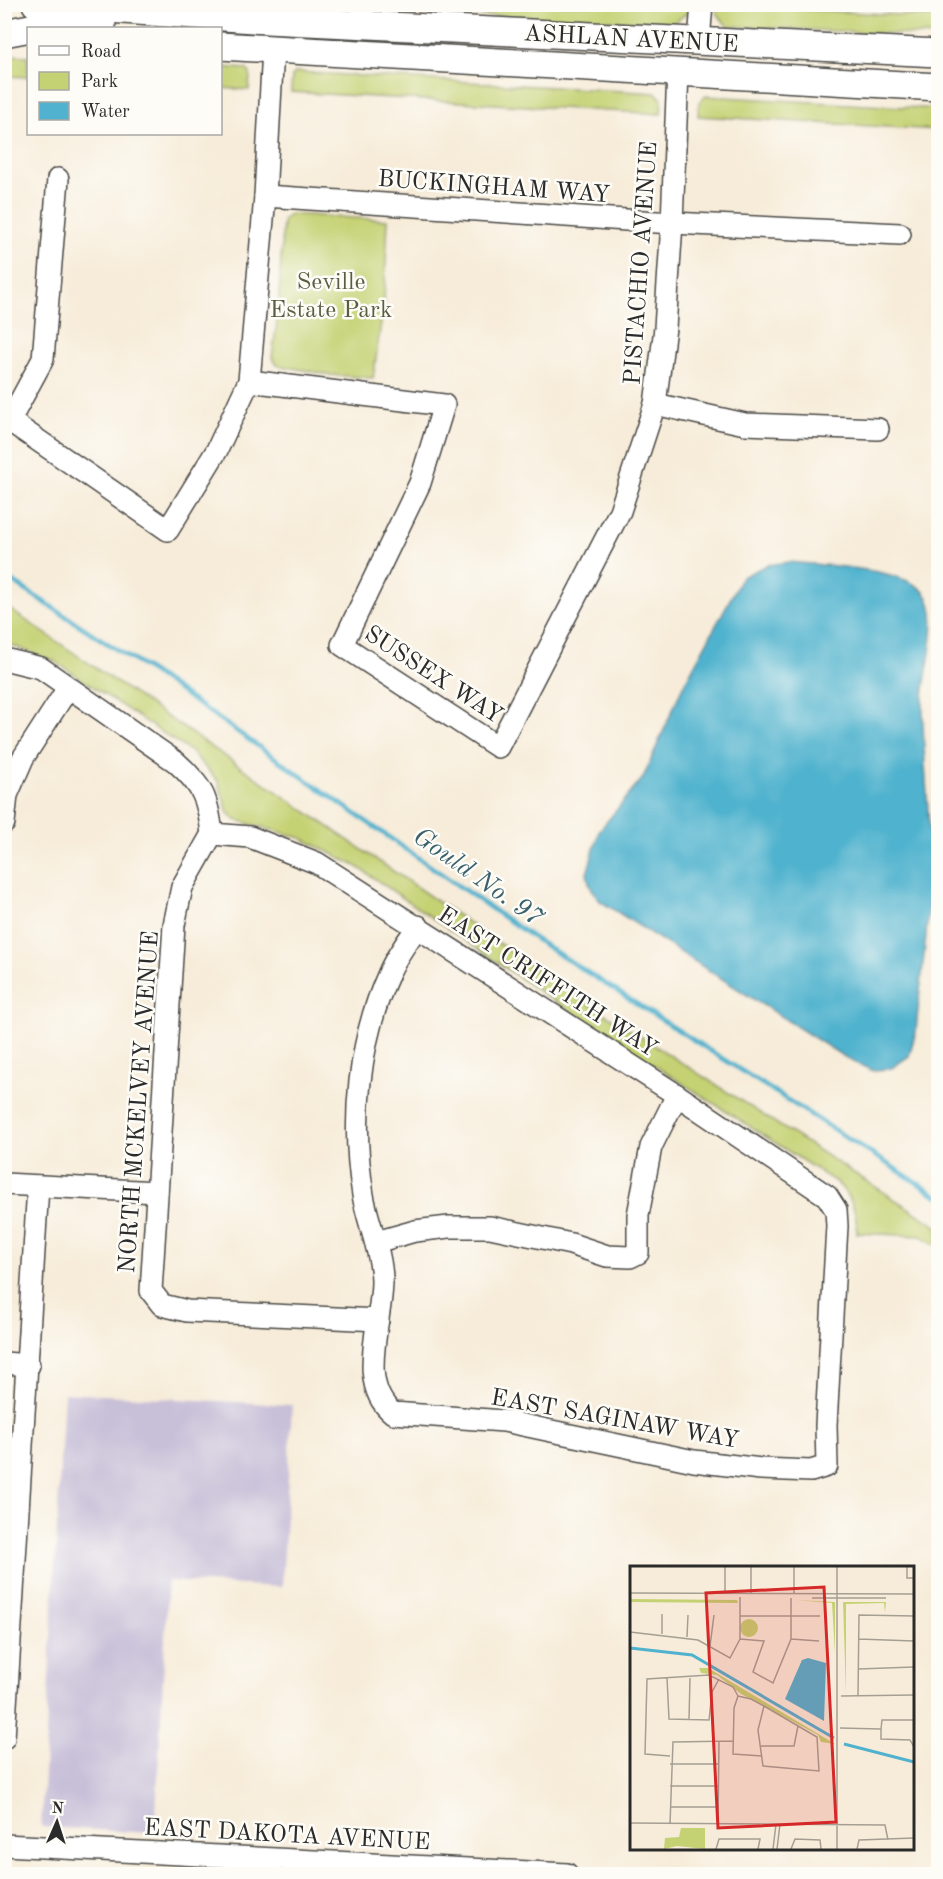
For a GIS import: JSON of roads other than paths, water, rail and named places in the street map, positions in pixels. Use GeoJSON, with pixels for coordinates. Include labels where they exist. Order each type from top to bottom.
{"type":"FeatureCollection","features":[{"type":"Feature","properties":{"kind":"main road","name":"ASHLAN AVENUE"},"geometry":{"type":"LineString","coordinates":[[36,4],[362,14],[699,41],[939,53]]}},
{"type":"Feature","properties":{"kind":"main road"},"geometry":{"type":"LineString","coordinates":[[36,27],[129,25],[150,8]]}},
{"type":"Feature","properties":{"kind":"main road"},"geometry":{"type":"LineString","coordinates":[[273,49],[286,39],[346,38],[355,35],[362,14]]}},
{"type":"Feature","properties":{"kind":"main road"},"geometry":{"type":"LineString","coordinates":[[4,33],[27,29]]}},
{"type":"Feature","properties":{"kind":"main road"},"geometry":{"type":"LineString","coordinates":[[4,33],[27,34]]}},
{"type":"Feature","properties":{"kind":"main road","name":"ASHLAN AVENUE"},"geometry":{"type":"LineString","coordinates":[[222,45],[939,87]]}},
{"type":"Feature","properties":{"kind":"main road"},"geometry":{"type":"LineString","coordinates":[[678,71],[689,61],[703,57],[763,58],[799,47]]}},
{"type":"Feature","properties":{"kind":"street"},"geometry":{"type":"LineString","coordinates":[[699,41],[702,4]]}},
{"type":"Feature","properties":{"kind":"street"},"geometry":{"type":"LineString","coordinates":[[58,178],[49,310],[43,359],[7,419],[168,530],[217,450],[249,381],[265,196],[273,49]]}},
{"type":"Feature","properties":{"kind":"street","name":"PISTACHIO AVENUE"},"geometry":{"type":"LineString","coordinates":[[498,747],[620,511],[656,404],[665,328],[672,223],[678,71]]}},
{"type":"Feature","properties":{"kind":"street","name":"BUCKINGHAM WAY"},"geometry":{"type":"LineString","coordinates":[[265,196],[672,223],[900,234]]}},
{"type":"Feature","properties":{"kind":"street","name":"SUSSEX WAY"},"geometry":{"type":"LineString","coordinates":[[249,381],[444,405],[420,483],[342,645],[498,747]]}},
{"type":"Feature","properties":{"kind":"street"},"geometry":{"type":"LineString","coordinates":[[656,404],[745,424],[878,429]]}},
{"type":"Feature","properties":{"kind":"street"},"geometry":{"type":"LineString","coordinates":[[4,659],[41,668],[176,762],[195,778],[208,801],[212,834]]}},
{"type":"Feature","properties":{"kind":"street"},"geometry":{"type":"LineString","coordinates":[[4,824],[7,795],[23,758],[68,688]]}},
{"type":"Feature","properties":{"kind":"street","name":"EAST CRIFFITH WAY"},"geometry":{"type":"LineString","coordinates":[[212,834],[250,837],[316,862],[677,1095],[826,1196],[836,1210],[826,1425],[827,1466]]}},
{"type":"Feature","properties":{"kind":"street","name":"NORTH MCKELVEY AVENUE"},"geometry":{"type":"LineString","coordinates":[[212,834],[182,887],[174,925],[152,1291],[162,1305],[188,1311],[378,1320]]}},
{"type":"Feature","properties":{"kind":"street"},"geometry":{"type":"LineString","coordinates":[[378,1320],[382,1280],[376,1242],[363,1195],[357,1110],[362,1062],[376,1005],[389,971],[418,926]]}},
{"type":"Feature","properties":{"kind":"street"},"geometry":{"type":"LineString","coordinates":[[376,1242],[415,1231],[449,1227],[490,1227],[571,1244],[607,1256],[630,1257],[638,1253],[638,1215],[651,1147],[677,1095]]}},
{"type":"Feature","properties":{"kind":"street"},"geometry":{"type":"LineString","coordinates":[[4,1184],[157,1192]]}},
{"type":"Feature","properties":{"kind":"street"},"geometry":{"type":"LineString","coordinates":[[4,1738],[11,1542],[29,1365],[38,1186]]}},
{"type":"Feature","properties":{"kind":"street","name":"EAST SAGINAW WAY"},"geometry":{"type":"LineString","coordinates":[[378,1320],[374,1387],[383,1405],[393,1413],[504,1422],[694,1461],[771,1469],[811,1470],[827,1466]]}},
{"type":"Feature","properties":{"kind":"street"},"geometry":{"type":"LineString","coordinates":[[4,1363],[29,1365]]}},
{"type":"Feature","properties":{"kind":"street","name":"EAST DAKOTA AVENUE"},"geometry":{"type":"LineString","coordinates":[[4,1845],[464,1872],[567,1875]]}},
{"type":"Feature","properties":{"kind":"water"},"geometry":{"type":"Polygon","coordinates":[[[790,562],[862,569],[899,578],[914,584],[925,593],[930,603],[933,630],[923,700],[930,843],[927,926],[916,1031],[909,1056],[890,1069],[871,1070],[846,1058],[600,901],[590,886],[587,874],[599,831],[643,778],[682,688],[742,577],[767,565],[790,562]]]}},
{"type":"Feature","properties":{"kind":"waterway","name":"Gould No. 97"},"geometry":{"type":"LineString","coordinates":[[4,576],[156,675],[535,939],[938,1196]]}},
{"type":"Feature","properties":{"kind":"park label","name":"Seville Estate Park"},"geometry":{"type":"Point","coordinates":[331,295]}}]}
